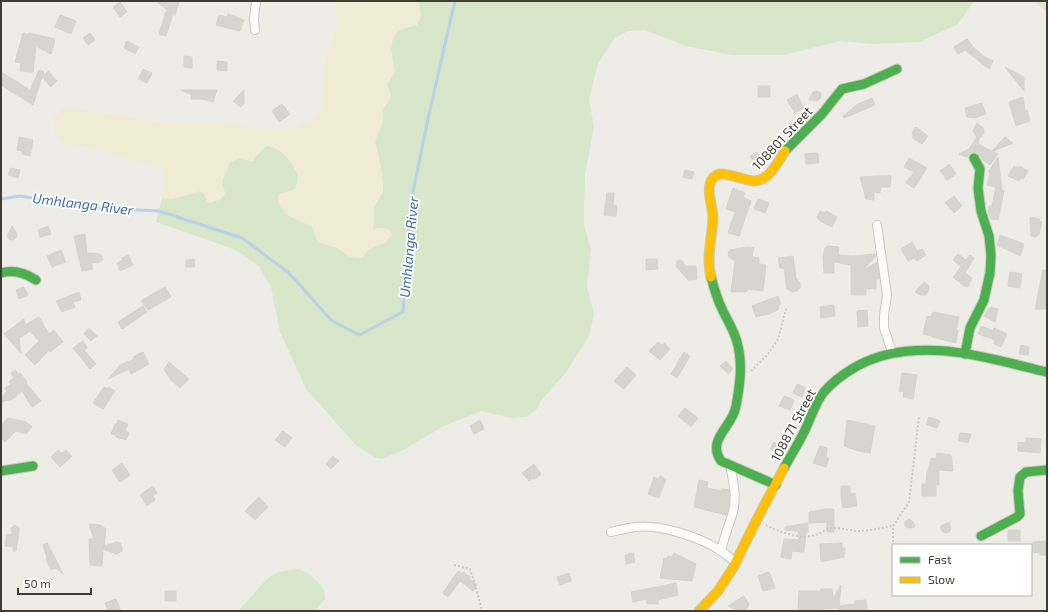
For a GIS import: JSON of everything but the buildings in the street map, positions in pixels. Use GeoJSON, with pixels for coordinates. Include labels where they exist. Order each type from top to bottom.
{"type":"FeatureCollection","features":[{"type":"Feature","properties":{"kind":"street"},"geometry":{"type":"LineString","coordinates":[[255,30],[254,19],[256,1]]}},
{"type":"Feature","properties":{"kind":"street","name":"108801 Street"},"geometry":{"type":"LineString","coordinates":[[776,485],[722,462],[718,458],[716,446],[718,439],[736,409],[741,379],[738,344],[734,332],[721,308],[710,275],[709,245],[713,217],[708,193],[710,182],[716,175],[720,174],[755,181],[765,178],[777,164],[787,148],[822,114],[842,89],[864,84],[897,69]]}},
{"type":"Feature","properties":{"kind":"street"},"geometry":{"type":"LineString","coordinates":[[965,354],[970,328],[984,300],[990,273],[991,255],[989,236],[981,211],[978,188],[980,169],[974,158]]}},
{"type":"Feature","properties":{"kind":"street"},"geometry":{"type":"LineString","coordinates":[[877,225],[887,295],[884,328],[892,352]]}},
{"type":"Feature","properties":{"kind":"street"},"geometry":{"type":"LineString","coordinates":[[1,273],[7,270],[14,270],[36,280]]}},
{"type":"Feature","properties":{"kind":"street","name":"108871 Street"},"geometry":{"type":"LineString","coordinates":[[699,611],[722,584],[736,562],[756,519],[776,485],[823,394],[838,378],[859,363],[877,355],[915,349],[965,354],[1047,372]]}},
{"type":"Feature","properties":{"kind":"street"},"geometry":{"type":"LineString","coordinates":[[721,551],[724,536],[733,510],[735,494],[730,465]]}},
{"type":"Feature","properties":{"kind":"street"},"geometry":{"type":"LineString","coordinates":[[1,471],[33,466]]}},
{"type":"Feature","properties":{"kind":"street"},"geometry":{"type":"LineString","coordinates":[[981,536],[1019,515],[1021,511],[1018,491],[1020,477],[1026,472],[1047,470]]}},
{"type":"Feature","properties":{"kind":"street"},"geometry":{"type":"LineString","coordinates":[[611,532],[636,527],[653,527],[678,532],[708,544],[736,562]]}},
{"type":"Feature","properties":{"kind":"path"},"geometry":{"type":"LineString","coordinates":[[741,379],[756,368],[778,339],[786,309]]}},
{"type":"Feature","properties":{"kind":"path"},"geometry":{"type":"LineString","coordinates":[[893,544],[893,526],[909,502],[919,417]]}},
{"type":"Feature","properties":{"kind":"path"},"geometry":{"type":"LineString","coordinates":[[756,519],[784,534],[809,536],[816,535],[825,529],[835,528],[859,531],[876,530],[893,526]]}},
{"type":"Feature","properties":{"kind":"path"},"geometry":{"type":"LineString","coordinates":[[454,565],[470,569],[482,611]]}},
{"type":"Feature","properties":{"kind":"green space"},"geometry":{"type":"Polygon","coordinates":[[[418,1],[974,1],[958,24],[919,42],[872,44],[841,41],[783,55],[733,55],[686,46],[645,30],[628,31],[615,38],[598,63],[589,99],[594,128],[585,174],[584,226],[591,249],[587,286],[594,315],[589,336],[567,371],[540,402],[538,408],[526,417],[512,418],[481,411],[444,426],[403,450],[382,459],[374,457],[356,445],[306,389],[280,332],[271,287],[259,266],[241,253],[228,247],[156,222],[162,198],[172,199],[200,191],[204,193],[207,201],[210,203],[221,199],[225,194],[222,181],[230,162],[240,158],[252,161],[266,146],[271,146],[285,155],[292,164],[298,176],[298,182],[295,189],[278,195],[286,214],[313,227],[319,241],[337,247],[350,257],[386,242],[385,228],[373,229],[374,207],[383,191],[381,168],[375,141],[382,125],[383,109],[391,97],[387,84],[395,72],[391,49],[393,38],[399,30],[417,25],[420,8],[418,1]]]}},
{"type":"Feature","properties":{"kind":"green space"},"geometry":{"type":"Polygon","coordinates":[[[1034,1],[1047,1],[1047,12],[1034,1]]]}},
{"type":"Feature","properties":{"kind":"green space"},"geometry":{"type":"Polygon","coordinates":[[[299,569],[309,574],[324,590],[325,599],[316,611],[238,611],[269,577],[278,572],[299,569]]]}},
{"type":"Feature","properties":{"kind":"sand"},"geometry":{"type":"Polygon","coordinates":[[[337,1],[418,1],[420,12],[420,19],[418,23],[397,32],[391,41],[394,72],[387,84],[391,97],[383,109],[382,125],[375,141],[381,168],[383,191],[374,207],[373,229],[385,228],[390,230],[392,234],[386,242],[368,250],[362,258],[350,257],[337,248],[320,243],[316,239],[313,227],[290,216],[281,207],[278,195],[295,189],[298,178],[292,164],[285,155],[276,148],[266,146],[252,161],[240,158],[230,162],[222,181],[225,194],[221,199],[210,203],[200,191],[172,199],[162,198],[164,169],[94,147],[65,144],[55,133],[54,118],[64,107],[163,123],[227,123],[254,129],[296,128],[314,120],[321,109],[324,63],[337,28],[337,1]]]}},
{"type":"Feature","properties":{"kind":"waterway","name":"Umhlanga River"},"geometry":{"type":"LineString","coordinates":[[1,199],[20,196],[98,208],[159,211],[242,238],[289,273],[331,320],[359,335],[403,312],[411,202],[429,114],[455,1]]}},
{"type":"Feature","properties":{"kind":"traffic: fast"},"geometry":{"type":"LineString","coordinates":[[785,151],[822,114],[842,89],[864,84],[897,69]]}},
{"type":"Feature","properties":{"kind":"traffic: fast"},"geometry":{"type":"LineString","coordinates":[[965,354],[970,328],[984,300],[990,273],[991,255],[989,236],[981,211],[978,188],[980,169],[974,158]]}},
{"type":"Feature","properties":{"kind":"traffic: fast"},"geometry":{"type":"LineString","coordinates":[[1,273],[10,271],[19,272],[36,280]]}},
{"type":"Feature","properties":{"kind":"traffic: fast"},"geometry":{"type":"LineString","coordinates":[[711,277],[714,289],[736,338],[740,358],[740,382],[736,406],[734,413],[718,439],[717,453],[721,461],[776,485]]}},
{"type":"Feature","properties":{"kind":"traffic: fast"},"geometry":{"type":"LineString","coordinates":[[784,468],[803,435],[818,401],[824,392],[848,371],[880,356],[903,351],[927,350],[951,352],[1047,372]]}},
{"type":"Feature","properties":{"kind":"traffic: fast"},"geometry":{"type":"LineString","coordinates":[[1,471],[33,466]]}},
{"type":"Feature","properties":{"kind":"traffic: fast"},"geometry":{"type":"LineString","coordinates":[[981,536],[1020,514],[1018,491],[1020,477],[1026,472],[1047,470]]}},
{"type":"Feature","properties":{"kind":"traffic: slow"},"geometry":{"type":"LineString","coordinates":[[711,277],[709,263],[713,218],[709,193],[711,180],[720,174],[754,181],[759,180],[769,174],[785,151]]}},
{"type":"Feature","properties":{"kind":"traffic: slow"},"geometry":{"type":"LineString","coordinates":[[699,611],[718,591],[733,568],[784,468]]}}]}
